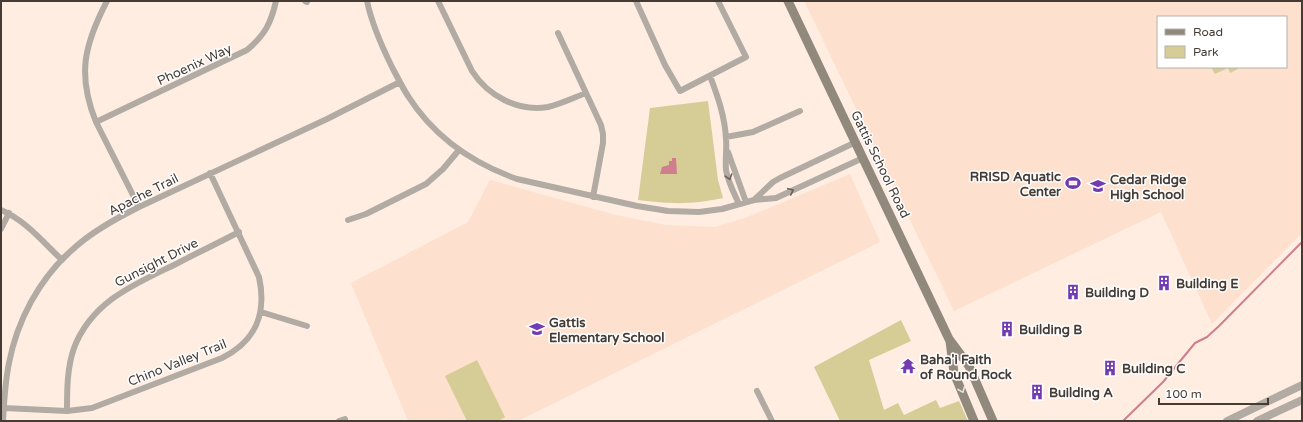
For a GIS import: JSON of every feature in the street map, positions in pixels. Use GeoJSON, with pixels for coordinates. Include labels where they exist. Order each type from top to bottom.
{"type":"FeatureCollection","features":[{"type":"Feature","properties":{"kind":"main road","name":"Gattis School Road"},"geometry":{"type":"LineString","coordinates":[[788,1],[949,339],[969,366],[993,421]]}},
{"type":"Feature","properties":{"kind":"main road","name":"Gattis School Road"},"geometry":{"type":"LineString","coordinates":[[949,339],[954,373],[974,421]]}},
{"type":"Feature","properties":{"kind":"street"},"geometry":{"type":"LineString","coordinates":[[108,1],[92,33],[86,59],[86,85],[88,98],[96,122],[139,207]]}},
{"type":"Feature","properties":{"kind":"street","name":"Phoenix Way"},"geometry":{"type":"LineString","coordinates":[[96,122],[247,50],[260,39],[267,29],[272,19],[276,1]]}},
{"type":"Feature","properties":{"kind":"street"},"geometry":{"type":"LineString","coordinates":[[367,1],[380,43],[400,82],[418,111],[430,126],[459,150],[481,164],[517,179],[636,206],[668,211],[699,212],[722,209],[754,200],[776,198],[863,158]]}},
{"type":"Feature","properties":{"kind":"street"},"geometry":{"type":"LineString","coordinates":[[438,1],[472,71],[483,86],[498,97],[516,105],[540,108],[559,104],[586,93]]}},
{"type":"Feature","properties":{"kind":"street"},"geometry":{"type":"LineString","coordinates":[[636,1],[680,91],[746,57],[718,1]]}},
{"type":"Feature","properties":{"kind":"street"},"geometry":{"type":"LineString","coordinates":[[558,33],[601,125],[603,134],[603,143],[593,197]]}},
{"type":"Feature","properties":{"kind":"street"},"geometry":{"type":"LineString","coordinates":[[710,76],[719,100],[726,137],[725,162],[727,171],[739,204]]}},
{"type":"Feature","properties":{"kind":"street","name":"Apache Trail"},"geometry":{"type":"LineString","coordinates":[[3,421],[9,363],[18,330],[39,289],[50,273],[72,249],[93,233],[139,207],[327,119],[400,82]]}},
{"type":"Feature","properties":{"kind":"street"},"geometry":{"type":"LineString","coordinates":[[726,137],[753,132],[800,111]]}},
{"type":"Feature","properties":{"kind":"street"},"geometry":{"type":"LineString","coordinates":[[754,200],[773,182],[780,178],[856,142]]}},
{"type":"Feature","properties":{"kind":"street"},"geometry":{"type":"LineString","coordinates":[[726,149],[746,202]]}},
{"type":"Feature","properties":{"kind":"street"},"geometry":{"type":"LineString","coordinates":[[348,220],[366,214],[426,184],[443,169],[459,150]]}},
{"type":"Feature","properties":{"kind":"street","name":"Chino Valley Trail"},"geometry":{"type":"LineString","coordinates":[[4,408],[67,411],[92,408],[222,358],[232,353],[249,338],[258,323],[261,312],[262,294],[259,277],[210,173]]}},
{"type":"Feature","properties":{"kind":"street"},"geometry":{"type":"LineString","coordinates":[[1,210],[9,213],[24,224],[62,260]]}},
{"type":"Feature","properties":{"kind":"street"},"geometry":{"type":"LineString","coordinates":[[1,229],[9,213]]}},
{"type":"Feature","properties":{"kind":"street","name":"Gunsight Drive"},"geometry":{"type":"LineString","coordinates":[[67,411],[70,365],[74,349],[88,322],[104,304],[126,288],[239,232]]}},
{"type":"Feature","properties":{"kind":"street"},"geometry":{"type":"LineString","coordinates":[[261,312],[307,326]]}},
{"type":"Feature","properties":{"kind":"street"},"geometry":{"type":"LineString","coordinates":[[1227,421],[1302,385]]}},
{"type":"Feature","properties":{"kind":"street"},"geometry":{"type":"LineString","coordinates":[[757,391],[772,421]]}},
{"type":"Feature","properties":{"kind":"street"},"geometry":{"type":"LineString","coordinates":[[1258,421],[1302,400]]}},
{"type":"Feature","properties":{"kind":"street"},"geometry":{"type":"LineString","coordinates":[[339,421],[346,419]]}},
{"type":"Feature","properties":{"kind":"shaded area","name":"Cedar Ridge High School"},"geometry":{"type":"Polygon","coordinates":[[[804,1],[1302,1],[1302,233],[1212,324],[1161,212],[954,311],[804,1]]]}},
{"type":"Feature","properties":{"kind":"shaded area"},"geometry":{"type":"Polygon","coordinates":[[[672,158],[676,158],[677,174],[660,174],[662,167],[669,165],[669,161],[672,161],[672,158]]]}},
{"type":"Feature","properties":{"kind":"shaded area","name":"Gattis Elementary School"},"geometry":{"type":"Polygon","coordinates":[[[850,174],[880,242],[518,421],[408,421],[351,283],[468,222],[490,180],[616,215],[666,225],[715,227],[745,218],[850,174]]]}},
{"type":"Feature","properties":{"kind":"green space"},"geometry":{"type":"Polygon","coordinates":[[[1212,68],[1228,68],[1215,74],[1212,68]]]}},
{"type":"Feature","properties":{"kind":"green space"},"geometry":{"type":"Polygon","coordinates":[[[1228,68],[1238,68],[1238,69],[1230,73],[1228,68]]]}},
{"type":"Feature","properties":{"kind":"green space"},"geometry":{"type":"Polygon","coordinates":[[[708,101],[718,180],[723,198],[700,202],[680,203],[638,200],[650,108],[708,101]]]}},
{"type":"Feature","properties":{"kind":"green space"},"geometry":{"type":"Polygon","coordinates":[[[901,320],[911,341],[869,360],[884,410],[898,403],[904,415],[936,400],[940,408],[959,401],[968,421],[840,421],[814,367],[901,320]]]}},
{"type":"Feature","properties":{"kind":"green space"},"geometry":{"type":"Polygon","coordinates":[[[477,360],[505,417],[498,421],[467,421],[445,376],[477,360]]]}},
{"type":"Feature","properties":{"kind":"waterway"},"geometry":{"type":"LineString","coordinates":[[1123,421],[1163,382],[1195,343],[1207,337],[1219,326],[1302,242]]}},
{"type":"Feature","properties":{"kind":"place","name":"RRISD Aquatic Center"},"geometry":{"type":"Point","coordinates":[1073,183]}},
{"type":"Feature","properties":{"kind":"place","name":"Cedar Ridge High School"},"geometry":{"type":"Point","coordinates":[1098,186]}},
{"type":"Feature","properties":{"kind":"place","name":"Building E"},"geometry":{"type":"Point","coordinates":[1164,283]}},
{"type":"Feature","properties":{"kind":"place","name":"Building D"},"geometry":{"type":"Point","coordinates":[1073,292]}},
{"type":"Feature","properties":{"kind":"place","name":"Gattis Elementary School"},"geometry":{"type":"Point","coordinates":[537,329]}},
{"type":"Feature","properties":{"kind":"place","name":"Building B"},"geometry":{"type":"Point","coordinates":[1007,329]}},
{"type":"Feature","properties":{"kind":"place","name":"Baha'i Faith of Round Rock"},"geometry":{"type":"Point","coordinates":[908,366]}},
{"type":"Feature","properties":{"kind":"place","name":"Building C"},"geometry":{"type":"Point","coordinates":[1110,368]}},
{"type":"Feature","properties":{"kind":"place","name":"Building A"},"geometry":{"type":"Point","coordinates":[1037,392]}}]}
